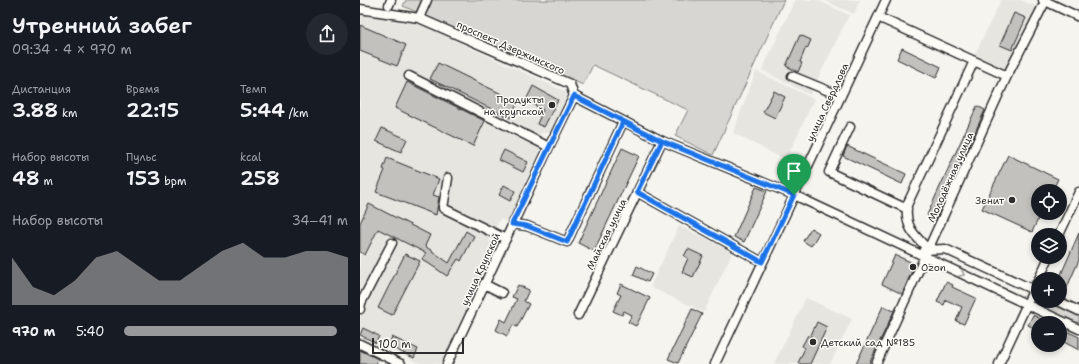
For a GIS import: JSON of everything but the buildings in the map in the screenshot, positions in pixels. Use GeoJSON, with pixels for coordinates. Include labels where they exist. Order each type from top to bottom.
{"type":"FeatureCollection","features":[{"type":"Feature","properties":{"kind":"street"},"geometry":{"type":"LineString","coordinates":[[419,18],[427,0]]}},
{"type":"Feature","properties":{"kind":"street","name":"улица Свердлова"},"geometry":{"type":"LineString","coordinates":[[714,364],[886,0]]}},
{"type":"Feature","properties":{"kind":"street"},"geometry":{"type":"LineString","coordinates":[[1045,0],[1079,17]]}},
{"type":"Feature","properties":{"kind":"street","name":"Молодёжная улица"},"geometry":{"type":"LineString","coordinates":[[876,364],[1007,76],[1045,0]]}},
{"type":"Feature","properties":{"kind":"street","name":"проспект Дзержинского"},"geometry":{"type":"LineString","coordinates":[[360,9],[419,18],[570,84],[574,96],[662,141],[794,195],[914,252],[927,253],[945,249],[1031,289]]}},
{"type":"Feature","properties":{"kind":"street"},"geometry":{"type":"LineString","coordinates":[[878,17],[1007,76]]}},
{"type":"Feature","properties":{"kind":"street"},"geometry":{"type":"LineString","coordinates":[[974,61],[907,205],[906,215],[908,226],[927,253],[1027,305],[1079,329]]}},
{"type":"Feature","properties":{"kind":"street"},"geometry":{"type":"LineString","coordinates":[[408,76],[548,147]]}},
{"type":"Feature","properties":{"kind":"street"},"geometry":{"type":"LineString","coordinates":[[792,76],[840,96]]}},
{"type":"Feature","properties":{"kind":"street","name":"улица Крупской"},"geometry":{"type":"LineString","coordinates":[[447,364],[548,147],[574,96]]}},
{"type":"Feature","properties":{"kind":"street"},"geometry":{"type":"LineString","coordinates":[[512,224],[527,226],[567,242],[623,122]]}},
{"type":"Feature","properties":{"kind":"street"},"geometry":{"type":"LineString","coordinates":[[850,127],[830,172],[907,208]]}},
{"type":"Feature","properties":{"kind":"street","name":"Майская улица"},"geometry":{"type":"LineString","coordinates":[[578,315],[662,141]]}},
{"type":"Feature","properties":{"kind":"street"},"geometry":{"type":"LineString","coordinates":[[448,178],[443,208],[506,238]]}},
{"type":"Feature","properties":{"kind":"street"},"geometry":{"type":"LineString","coordinates":[[637,192],[762,262]]}},
{"type":"Feature","properties":{"kind":"street"},"geometry":{"type":"LineString","coordinates":[[1062,228],[1079,192]]}},
{"type":"Feature","properties":{"kind":"street"},"geometry":{"type":"LineString","coordinates":[[360,309],[361,303],[392,243]]}},
{"type":"Feature","properties":{"kind":"street"},"geometry":{"type":"LineString","coordinates":[[484,284],[502,293]]}},
{"type":"Feature","properties":{"kind":"street"},"geometry":{"type":"LineString","coordinates":[[999,364],[1031,299]]}},
{"type":"Feature","properties":{"kind":"street"},"geometry":{"type":"LineString","coordinates":[[1067,305],[1079,311]]}},
{"type":"Feature","properties":{"kind":"street"},"geometry":{"type":"LineString","coordinates":[[360,344],[402,364]]}},
{"type":"Feature","properties":{"kind":"shaded area"},"geometry":{"type":"Polygon","coordinates":[[[406,0],[784,0],[713,155],[675,136],[688,110],[593,65],[583,85],[403,6],[406,0]]]}},
{"type":"Feature","properties":{"kind":"shaded area"},"geometry":{"type":"Polygon","coordinates":[[[795,0],[817,0],[849,15],[810,95],[762,70],[795,0]]]}},
{"type":"Feature","properties":{"kind":"shaded area"},"geometry":{"type":"Polygon","coordinates":[[[823,0],[860,0],[854,14],[823,0]]]}},
{"type":"Feature","properties":{"kind":"shaded area"},"geometry":{"type":"Polygon","coordinates":[[[1001,0],[1020,0],[1037,7],[1004,71],[974,56],[1001,0]]]}},
{"type":"Feature","properties":{"kind":"shaded area"},"geometry":{"type":"Polygon","coordinates":[[[360,13],[417,23],[568,93],[550,132],[540,134],[537,143],[541,146],[543,152],[508,223],[500,219],[489,241],[497,246],[441,364],[421,364],[360,335],[360,13]]]}},
{"type":"Feature","properties":{"kind":"shaded area"},"geometry":{"type":"Polygon","coordinates":[[[756,71],[814,99],[786,160],[733,133],[756,71]]]}},
{"type":"Feature","properties":{"kind":"shaded area"},"geometry":{"type":"Polygon","coordinates":[[[679,226],[733,251],[704,312],[650,287],[679,226]]]}},
{"type":"Feature","properties":{"kind":"shaded area","name":"Детский сад №185"},"geometry":{"type":"Polygon","coordinates":[[[806,298],[852,319],[830,364],[774,364],[806,298]]]}},
{"type":"Feature","properties":{"kind":"shaded area"},"geometry":{"type":"Polygon","coordinates":[[[1067,307],[1079,313],[1079,327],[1067,321],[1067,316],[1056,316],[1039,308],[1067,307]]]}},
{"type":"Feature","properties":{"kind":"place","name":"Продукты на крупской"},"geometry":{"type":"Point","coordinates":[552,105]}},
{"type":"Feature","properties":{"kind":"place","name":"Зенит"},"geometry":{"type":"Point","coordinates":[1012,200]}},
{"type":"Feature","properties":{"kind":"place","name":"Ozon"},"geometry":{"type":"Point","coordinates":[913,267]}},
{"type":"Feature","properties":{"kind":"place","name":"Детский сад №185"},"geometry":{"type":"Point","coordinates":[813,342]}},
{"type":"Feature","properties":{"kind":"route"},"geometry":{"type":"LineString","coordinates":[[794,195],[662,141],[623,122],[567,242],[527,226],[512,224],[574,96],[662,141],[637,192],[762,262],[794,195]]}}]}
